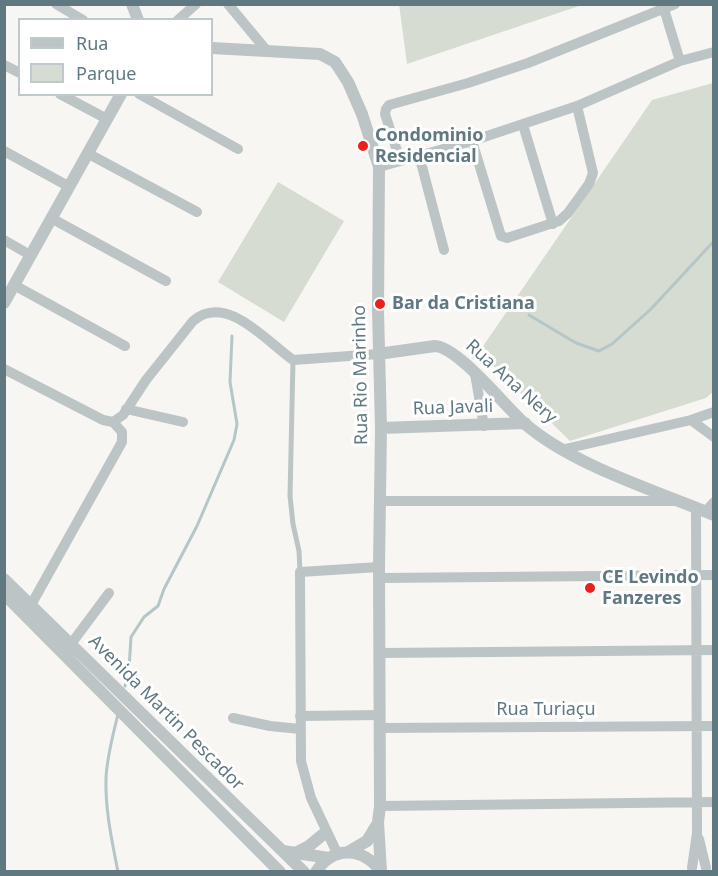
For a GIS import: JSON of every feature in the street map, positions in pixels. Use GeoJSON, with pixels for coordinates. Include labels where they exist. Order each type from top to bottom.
{"type":"FeatureCollection","features":[{"type":"Feature","properties":{"kind":"street"},"geometry":{"type":"LineString","coordinates":[[56,4],[79,18]]}},
{"type":"Feature","properties":{"kind":"street"},"geometry":{"type":"LineString","coordinates":[[180,18],[196,4]]}},
{"type":"Feature","properties":{"kind":"street"},"geometry":{"type":"LineString","coordinates":[[228,4],[267,51]]}},
{"type":"Feature","properties":{"kind":"street"},"geometry":{"type":"LineString","coordinates":[[400,160],[386,114],[389,105],[510,70],[669,7],[680,61]]}},
{"type":"Feature","properties":{"kind":"street","name":"Rua Rio Marinho"},"geometry":{"type":"LineString","coordinates":[[213,48],[320,54],[335,62],[354,95],[379,167],[381,653],[378,822],[381,871]]}},
{"type":"Feature","properties":{"kind":"street"},"geometry":{"type":"LineString","coordinates":[[379,167],[523,125],[577,106],[680,61],[714,52]]}},
{"type":"Feature","properties":{"kind":"street"},"geometry":{"type":"LineString","coordinates":[[4,65],[18,72]]}},
{"type":"Feature","properties":{"kind":"street"},"geometry":{"type":"LineString","coordinates":[[64,96],[107,119]]}},
{"type":"Feature","properties":{"kind":"street"},"geometry":{"type":"LineString","coordinates":[[4,303],[120,96]]}},
{"type":"Feature","properties":{"kind":"street"},"geometry":{"type":"LineString","coordinates":[[142,96],[238,149]]}},
{"type":"Feature","properties":{"kind":"street"},"geometry":{"type":"LineString","coordinates":[[472,141],[501,236],[507,238],[553,224],[568,213],[592,178],[592,166],[577,106]]}},
{"type":"Feature","properties":{"kind":"street"},"geometry":{"type":"LineString","coordinates":[[523,125],[553,224]]}},
{"type":"Feature","properties":{"kind":"street"},"geometry":{"type":"LineString","coordinates":[[4,151],[68,186]]}},
{"type":"Feature","properties":{"kind":"street"},"geometry":{"type":"LineString","coordinates":[[87,153],[197,212]]}},
{"type":"Feature","properties":{"kind":"street"},"geometry":{"type":"LineString","coordinates":[[418,155],[444,250]]}},
{"type":"Feature","properties":{"kind":"street"},"geometry":{"type":"LineString","coordinates":[[51,218],[166,280]]}},
{"type":"Feature","properties":{"kind":"street"},"geometry":{"type":"LineString","coordinates":[[4,240],[30,255]]}},
{"type":"Feature","properties":{"kind":"street"},"geometry":{"type":"LineString","coordinates":[[14,285],[124,346]]}},
{"type":"Feature","properties":{"kind":"street"},"geometry":{"type":"LineString","coordinates":[[113,423],[120,418],[193,321],[203,314],[220,312],[231,315],[250,326],[293,360],[378,354]]}},
{"type":"Feature","properties":{"kind":"street","name":"Rua Ana Nery"},"geometry":{"type":"LineString","coordinates":[[378,354],[439,346],[446,349],[525,423],[565,449],[594,466],[679,501],[707,509]]}},
{"type":"Feature","properties":{"kind":"street"},"geometry":{"type":"LineString","coordinates":[[4,369],[113,423],[122,432],[123,442],[31,605]]}},
{"type":"Feature","properties":{"kind":"street"},"geometry":{"type":"LineString","coordinates":[[475,375],[484,426]]}},
{"type":"Feature","properties":{"kind":"street"},"geometry":{"type":"LineString","coordinates":[[126,409],[183,422]]}},
{"type":"Feature","properties":{"kind":"street"},"geometry":{"type":"LineString","coordinates":[[565,449],[686,421],[714,412]]}},
{"type":"Feature","properties":{"kind":"street"},"geometry":{"type":"LineString","coordinates":[[686,421],[714,438]]}},
{"type":"Feature","properties":{"kind":"street","name":"Rua Javali"},"geometry":{"type":"LineString","coordinates":[[381,428],[525,423]]}},
{"type":"Feature","properties":{"kind":"street"},"geometry":{"type":"LineString","coordinates":[[381,501],[679,501]]}},
{"type":"Feature","properties":{"kind":"street"},"geometry":{"type":"LineString","coordinates":[[697,833],[708,870],[689,870],[697,833],[697,576],[707,509]]}},
{"type":"Feature","properties":{"kind":"street"},"geometry":{"type":"LineString","coordinates":[[338,855],[326,832],[304,776],[301,761],[300,572],[714,575]]}},
{"type":"Feature","properties":{"kind":"street","name":"Avenida Martin Pescador"},"geometry":{"type":"LineString","coordinates":[[4,579],[304,872]]}},
{"type":"Feature","properties":{"kind":"street"},"geometry":{"type":"LineString","coordinates":[[71,644],[109,593]]}},
{"type":"Feature","properties":{"kind":"street","name":"Avenida Martin Pescador"},"geometry":{"type":"LineString","coordinates":[[4,594],[280,872]]}},
{"type":"Feature","properties":{"kind":"street"},"geometry":{"type":"LineString","coordinates":[[381,653],[714,650]]}},
{"type":"Feature","properties":{"kind":"street","name":"Rua Turiaçu"},"geometry":{"type":"LineString","coordinates":[[300,716],[379,721],[714,726]]}},
{"type":"Feature","properties":{"kind":"street"},"geometry":{"type":"LineString","coordinates":[[233,718],[270,726],[300,729]]}},
{"type":"Feature","properties":{"kind":"street"},"geometry":{"type":"LineString","coordinates":[[380,806],[714,802]]}},
{"type":"Feature","properties":{"kind":"street"},"geometry":{"type":"LineString","coordinates":[[316,872],[338,855],[367,841],[378,822]]}},
{"type":"Feature","properties":{"kind":"street"},"geometry":{"type":"LineString","coordinates":[[293,854],[309,846],[326,832]]}},
{"type":"Feature","properties":{"kind":"street"},"geometry":{"type":"LineString","coordinates":[[281,851],[293,854],[361,854],[368,857],[381,871]]}},
{"type":"Feature","properties":{"kind":"lane"},"geometry":{"type":"LineString","coordinates":[[293,360],[290,496],[300,572]]}},
{"type":"Feature","properties":{"kind":"green space"},"geometry":{"type":"Polygon","coordinates":[[[399,4],[582,4],[582,5],[407,64],[399,4]]]}},
{"type":"Feature","properties":{"kind":"green space"},"geometry":{"type":"Polygon","coordinates":[[[713,83],[713,392],[706,398],[570,441],[479,352],[652,100],[713,83]]]}},
{"type":"Feature","properties":{"kind":"green space"},"geometry":{"type":"Polygon","coordinates":[[[278,182],[344,221],[284,322],[218,282],[278,182]]]}},
{"type":"Feature","properties":{"kind":"waterway"},"geometry":{"type":"LineString","coordinates":[[529,315],[576,343],[599,351],[612,344],[651,309],[714,241]]}},
{"type":"Feature","properties":{"kind":"waterway"},"geometry":{"type":"LineString","coordinates":[[125,686],[129,669],[131,637],[144,617],[158,606],[164,589],[197,526],[234,440],[237,424],[230,382],[232,336]]}},
{"type":"Feature","properties":{"kind":"waterway"},"geometry":{"type":"LineString","coordinates":[[118,714],[110,746],[106,778],[109,825],[118,872]]}},
{"type":"Feature","properties":{"kind":"place","name":"Condominio Residencial"},"geometry":{"type":"Point","coordinates":[363,146]}},
{"type":"Feature","properties":{"kind":"place","name":"Bar da Cristiana"},"geometry":{"type":"Point","coordinates":[380,304]}},
{"type":"Feature","properties":{"kind":"place","name":"CE Levindo Fanzeres"},"geometry":{"type":"Point","coordinates":[590,588]}}]}
